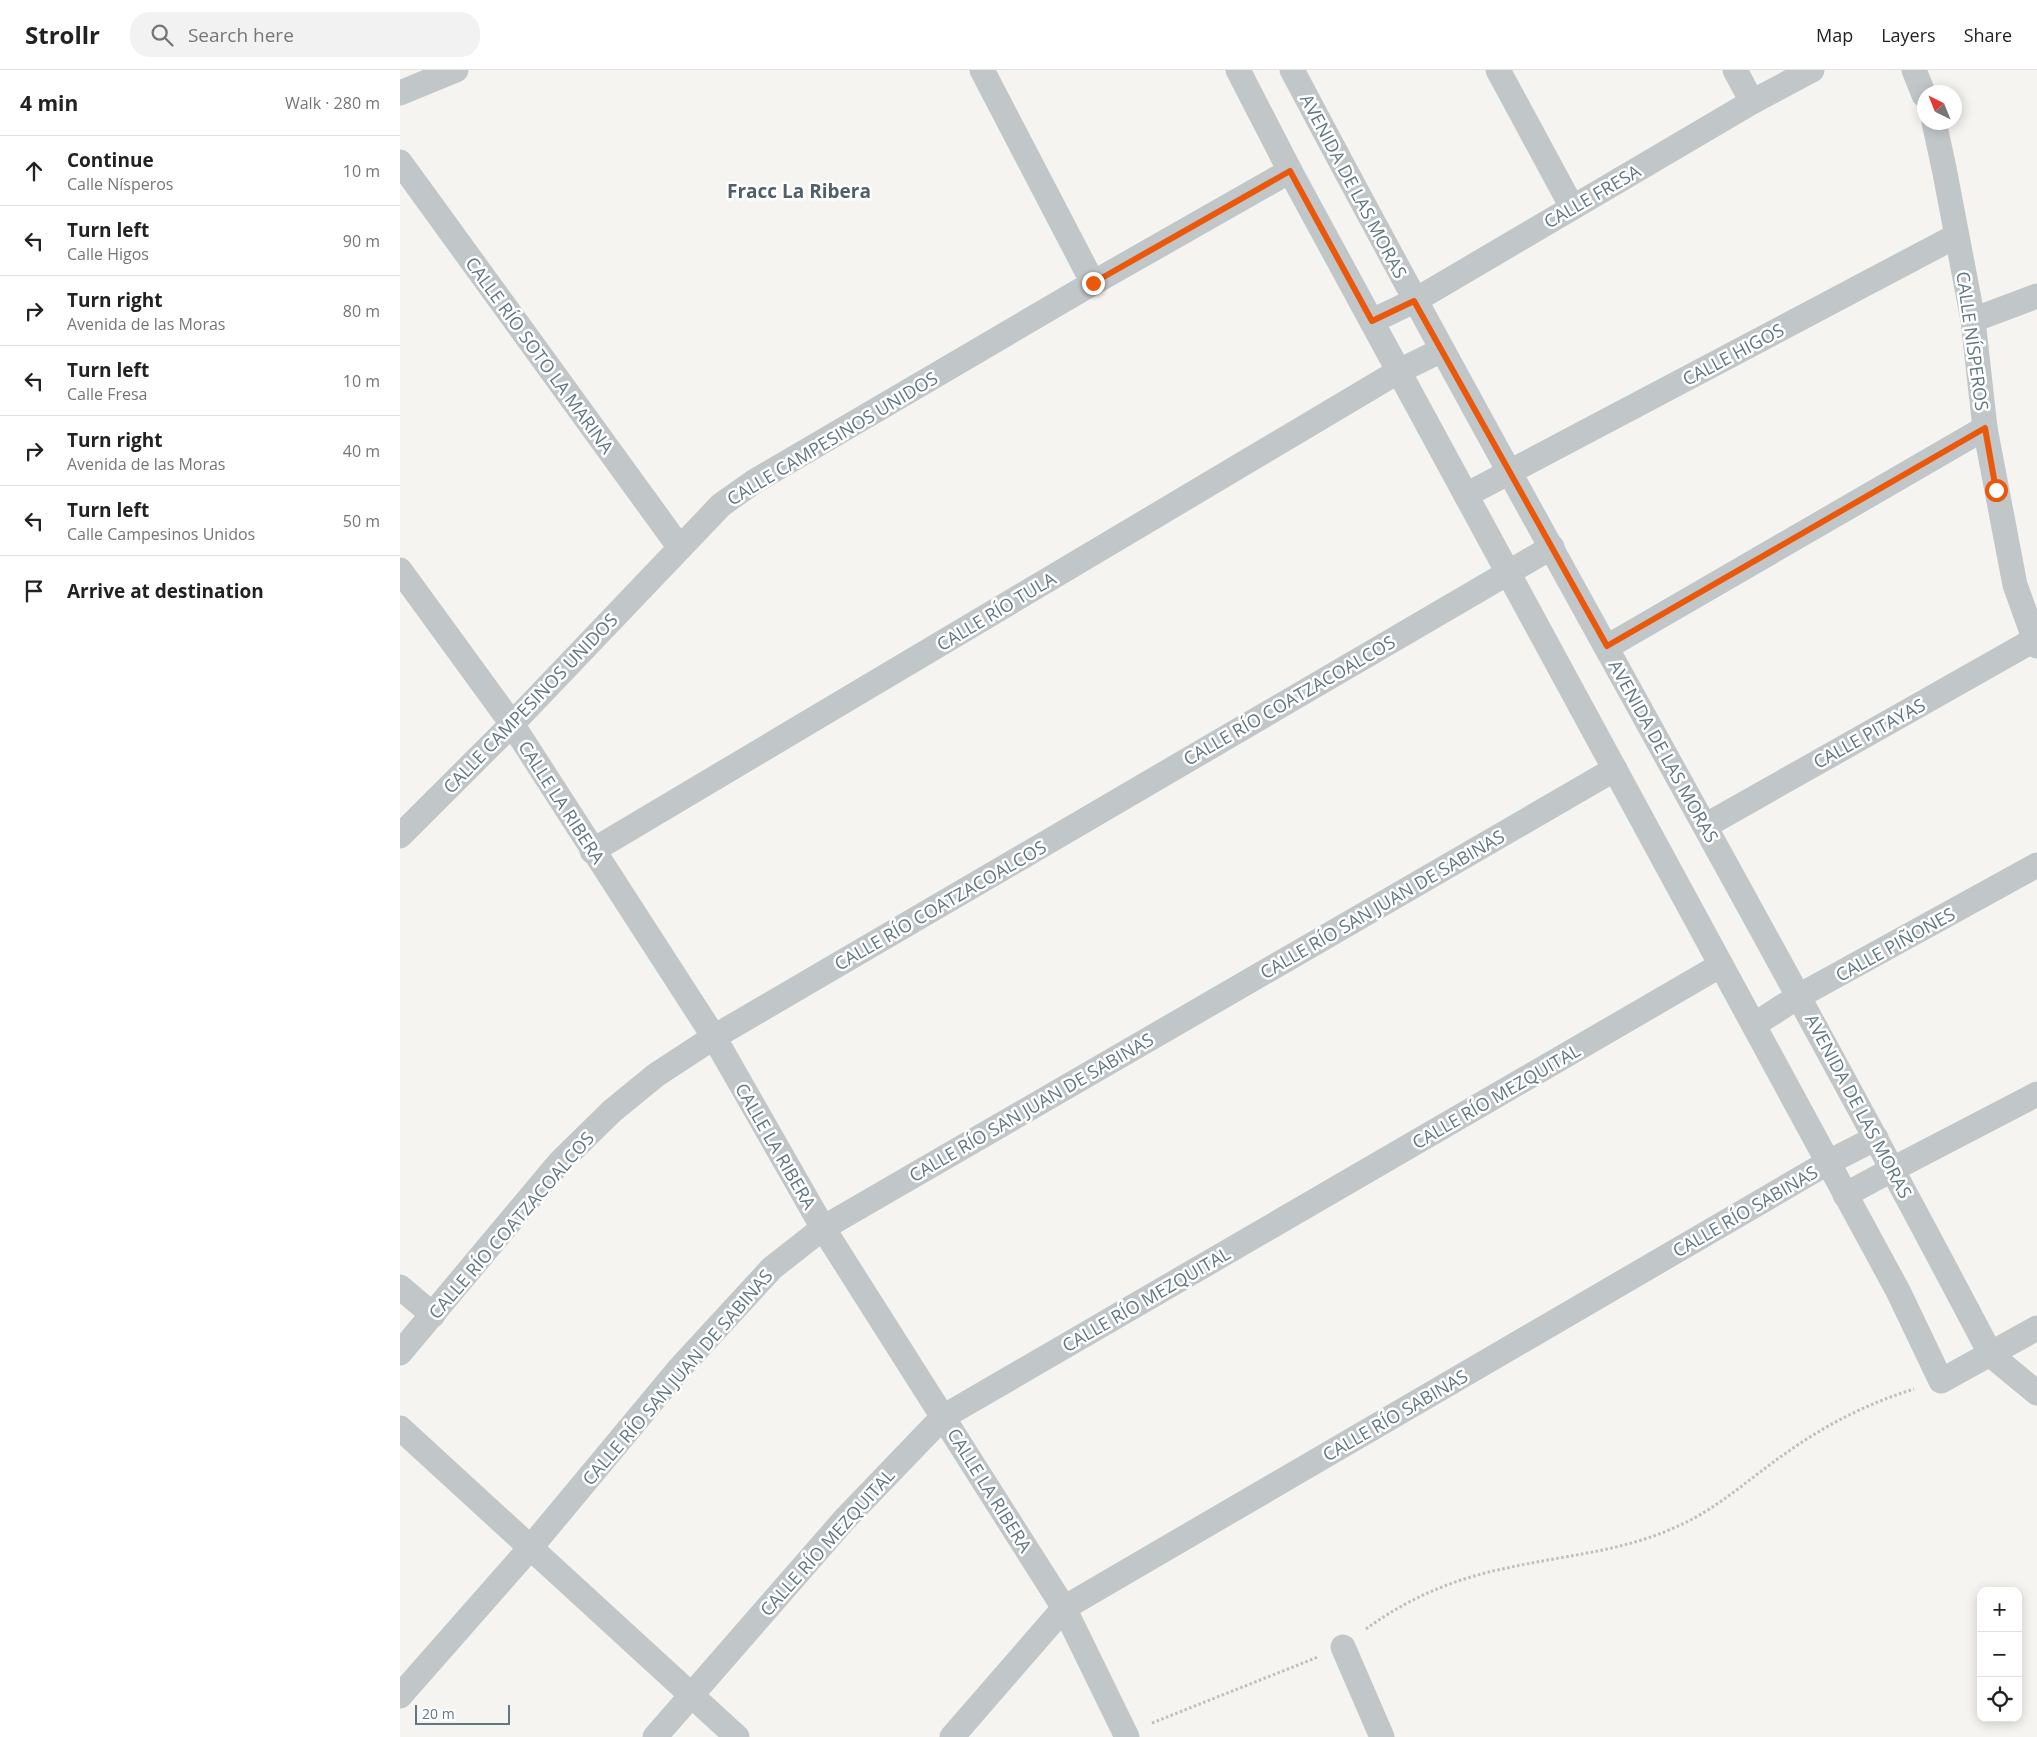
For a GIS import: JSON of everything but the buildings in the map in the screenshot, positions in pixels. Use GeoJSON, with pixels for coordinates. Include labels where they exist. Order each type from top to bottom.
{"type":"FeatureCollection","features":[{"type":"Feature","properties":{"kind":"street"},"geometry":{"type":"LineString","coordinates":[[400,93],[456,70]]}},
{"type":"Feature","properties":{"kind":"street"},"geometry":{"type":"LineString","coordinates":[[982,70],[1093,283]]}},
{"type":"Feature","properties":{"kind":"street"},"geometry":{"type":"LineString","coordinates":[[1238,70],[1290,171],[1898,1291],[1941,1381],[2037,1328]]}},
{"type":"Feature","properties":{"kind":"street","name":"AVENIDA DE LAS MORAS"},"geometry":{"type":"LineString","coordinates":[[1292,70],[1414,301],[1607,646],[1893,1168],[1990,1355],[2037,1393]]}},
{"type":"Feature","properties":{"kind":"street"},"geometry":{"type":"LineString","coordinates":[[1498,70],[1572,207]]}},
{"type":"Feature","properties":{"kind":"street"},"geometry":{"type":"LineString","coordinates":[[1735,70],[1752,102]]}},
{"type":"Feature","properties":{"kind":"street","name":"CALLE FRESA"},"geometry":{"type":"LineString","coordinates":[[1372,321],[1414,301],[1752,102],[1812,70]]}},
{"type":"Feature","properties":{"kind":"street"},"geometry":{"type":"LineString","coordinates":[[1914,70],[1920,85]]}},
{"type":"Feature","properties":{"kind":"street","name":"CALLE NÍSPEROS"},"geometry":{"type":"LineString","coordinates":[[1936,130],[1973,320],[1985,428],[2014,585],[2035,643]]}},
{"type":"Feature","properties":{"kind":"street","name":"CALLE RÍO SOTO LA MARINA"},"geometry":{"type":"LineString","coordinates":[[400,162],[680,548]]}},
{"type":"Feature","properties":{"kind":"street","name":"CALLE CAMPESINOS UNIDOS"},"geometry":{"type":"LineString","coordinates":[[400,836],[512,724],[721,505],[755,480],[1093,283],[1290,171]]}},
{"type":"Feature","properties":{"kind":"street","name":"CALLE HIGOS"},"geometry":{"type":"LineString","coordinates":[[1466,495],[1511,473],[1956,236]]}},
{"type":"Feature","properties":{"kind":"street"},"geometry":{"type":"LineString","coordinates":[[1973,320],[2037,296]]}},
{"type":"Feature","properties":{"kind":"street","name":"CALLE RÍO TULA"},"geometry":{"type":"LineString","coordinates":[[592,851],[1399,371],[1442,350]]}},
{"type":"Feature","properties":{"kind":"street"},"geometry":{"type":"LineString","coordinates":[[1607,646],[1985,428]]}},
{"type":"Feature","properties":{"kind":"street","name":"CALLE RÍO COATZACOALCOS"},"geometry":{"type":"LineString","coordinates":[[400,1353],[559,1163],[612,1111],[656,1075],[714,1037],[1552,547]]}},
{"type":"Feature","properties":{"kind":"street","name":"CALLE LA RIBERA"},"geometry":{"type":"LineString","coordinates":[[400,570],[512,724],[592,851],[714,1037],[824,1228],[1064,1608],[1126,1735]]}},
{"type":"Feature","properties":{"kind":"street","name":"CALLE PITAYAS"},"geometry":{"type":"LineString","coordinates":[[1705,826],[2035,643]]}},
{"type":"Feature","properties":{"kind":"street","name":"CALLE RÍO SAN JUAN DE SABINAS"},"geometry":{"type":"LineString","coordinates":[[400,1696],[531,1547],[685,1362],[772,1268],[824,1228],[1615,769]]}},
{"type":"Feature","properties":{"kind":"street","name":"CALLE PIÑONES"},"geometry":{"type":"LineString","coordinates":[[1754,1025],[1799,996],[2037,865]]}},
{"type":"Feature","properties":{"kind":"street","name":"CALLE RÍO MEZQUITAL"},"geometry":{"type":"LineString","coordinates":[[655,1737],[844,1520],[943,1417],[1721,965]]}},
{"type":"Feature","properties":{"kind":"street"},"geometry":{"type":"LineString","coordinates":[[1845,1196],[1893,1168],[2037,1094]]}},
{"type":"Feature","properties":{"kind":"street","name":"CALLE RÍO SABINAS"},"geometry":{"type":"LineString","coordinates":[[952,1737],[1064,1608],[1827,1163],[1876,1138]]}},
{"type":"Feature","properties":{"kind":"street"},"geometry":{"type":"LineString","coordinates":[[400,1287],[433,1315]]}},
{"type":"Feature","properties":{"kind":"street"},"geometry":{"type":"LineString","coordinates":[[400,1428],[738,1737]]}},
{"type":"Feature","properties":{"kind":"street"},"geometry":{"type":"LineString","coordinates":[[1343,1647],[1382,1737]]}},
{"type":"Feature","properties":{"kind":"path"},"geometry":{"type":"LineString","coordinates":[[1126,1735],[1343,1647],[1382,1617],[1416,1597],[1455,1582],[1507,1568],[1627,1546],[1677,1527],[1720,1502],[1789,1450],[1825,1428],[1860,1409],[1898,1394],[1941,1381]]}},
{"type":"Feature","properties":{"kind":"district","name":"Fracc La Ribera"},"geometry":{"type":"Point","coordinates":[799,191]}},
{"type":"Feature","properties":{"kind":"route"},"geometry":{"type":"LineString","coordinates":[[1093,283],[1290,171],[1372,321],[1414,301],[1607,646],[1985,428],[1996,490]]}}]}
